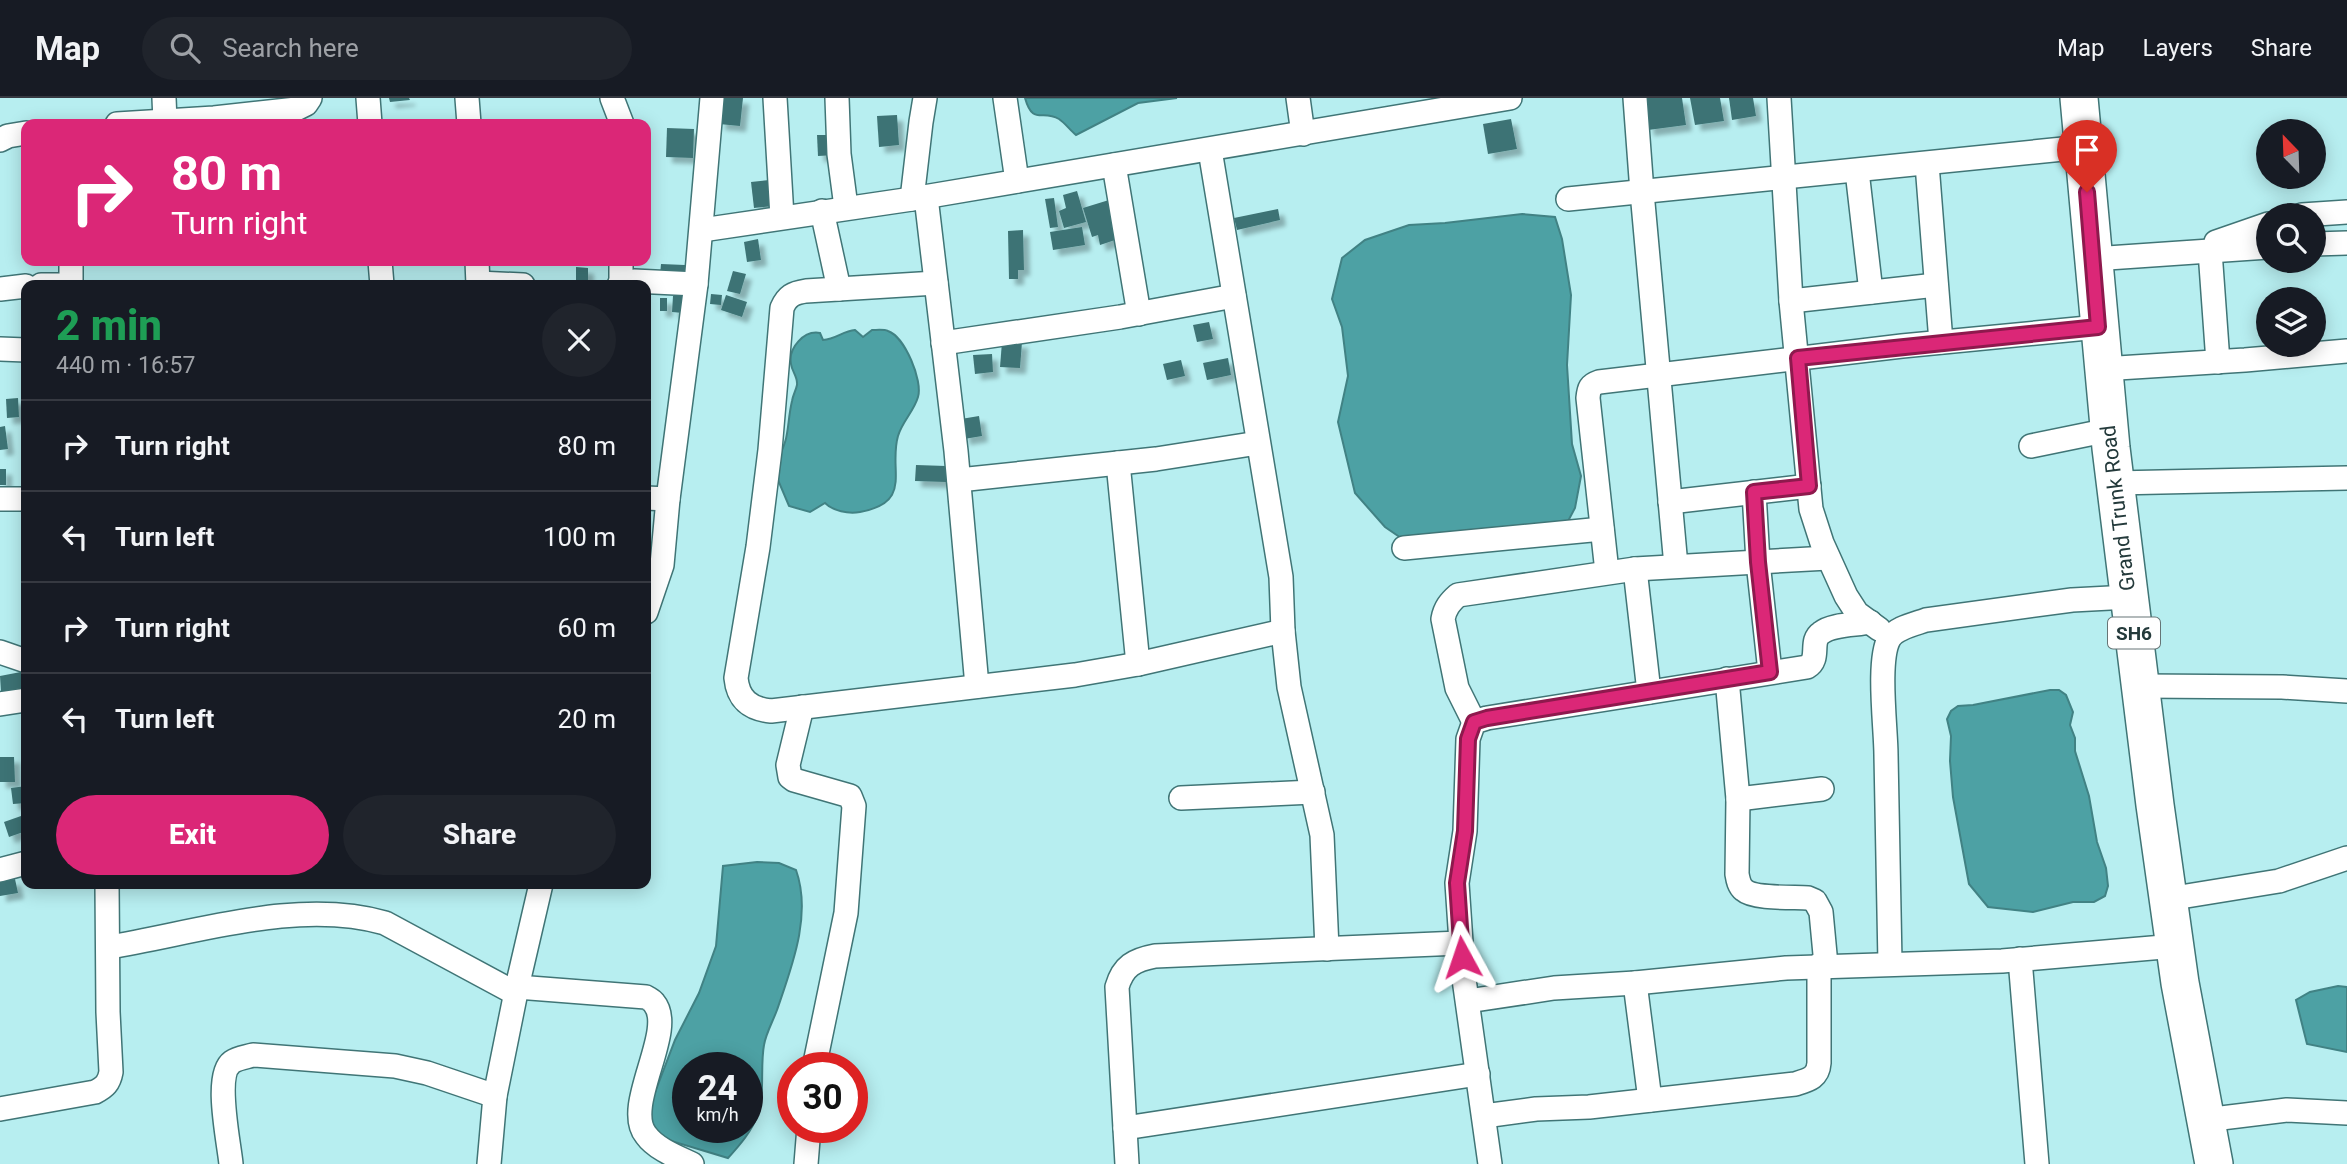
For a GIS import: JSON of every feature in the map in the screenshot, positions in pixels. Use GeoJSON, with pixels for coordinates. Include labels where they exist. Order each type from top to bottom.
{"type":"FeatureCollection","features":[{"type":"Feature","properties":{"kind":"main road","name":"Grand Trunk Road"},"geometry":{"type":"LineString","coordinates":[[2079,98],[2102,369],[2129,597],[2175,946],[2214,1164]]}},
{"type":"Feature","properties":{"kind":"street"},"geometry":{"type":"LineString","coordinates":[[164,98],[165,119]]}},
{"type":"Feature","properties":{"kind":"street"},"geometry":{"type":"LineString","coordinates":[[198,119],[296,109],[306,104],[310,98]]}},
{"type":"Feature","properties":{"kind":"street"},"geometry":{"type":"LineString","coordinates":[[368,98],[370,119]]}},
{"type":"Feature","properties":{"kind":"street"},"geometry":{"type":"LineString","coordinates":[[467,98],[469,119]]}},
{"type":"Feature","properties":{"kind":"street"},"geometry":{"type":"LineString","coordinates":[[612,98],[620,119]]}},
{"type":"Feature","properties":{"kind":"street"},"geometry":{"type":"LineString","coordinates":[[651,597],[662,565],[657,498],[696,284],[712,98]]}},
{"type":"Feature","properties":{"kind":"street"},"geometry":{"type":"LineString","coordinates":[[775,98],[782,218]]}},
{"type":"Feature","properties":{"kind":"street"},"geometry":{"type":"LineString","coordinates":[[837,98],[839,154],[846,207]]}},
{"type":"Feature","properties":{"kind":"street"},"geometry":{"type":"LineString","coordinates":[[925,98],[920,122],[919,198],[936,283],[959,480],[977,686]]}},
{"type":"Feature","properties":{"kind":"street"},"geometry":{"type":"LineString","coordinates":[[1005,98],[1017,181]]}},
{"type":"Feature","properties":{"kind":"street"},"geometry":{"type":"LineString","coordinates":[[1298,98],[1303,134]]}},
{"type":"Feature","properties":{"kind":"street"},"geometry":{"type":"LineString","coordinates":[[702,230],[919,198],[1303,134],[1473,101],[1510,98]]}},
{"type":"Feature","properties":{"kind":"street"},"geometry":{"type":"LineString","coordinates":[[1635,98],[1676,566]]}},
{"type":"Feature","properties":{"kind":"street"},"geometry":{"type":"LineString","coordinates":[[1779,98],[1791,301],[1815,523],[1828,558],[1857,613],[1890,637]]}},
{"type":"Feature","properties":{"kind":"street"},"geometry":{"type":"LineString","coordinates":[[0,140],[21,134]]}},
{"type":"Feature","properties":{"kind":"street"},"geometry":{"type":"LineString","coordinates":[[1568,199],[2083,147]]}},
{"type":"Feature","properties":{"kind":"street"},"geometry":{"type":"LineString","coordinates":[[1209,150],[1281,577],[1283,631],[1291,697],[1322,835],[1327,949]]}},
{"type":"Feature","properties":{"kind":"street"},"geometry":{"type":"LineString","coordinates":[[1927,164],[1941,342]]}},
{"type":"Feature","properties":{"kind":"street"},"geometry":{"type":"LineString","coordinates":[[1114,165],[1139,314]]}},
{"type":"Feature","properties":{"kind":"street"},"geometry":{"type":"LineString","coordinates":[[1857,171],[1871,292]]}},
{"type":"Feature","properties":{"kind":"street"},"geometry":{"type":"LineString","coordinates":[[822,211],[839,289]]}},
{"type":"Feature","properties":{"kind":"street"},"geometry":{"type":"LineString","coordinates":[[2326,213],[2347,212]]}},
{"type":"Feature","properties":{"kind":"street"},"geometry":{"type":"LineString","coordinates":[[2186,253],[2256,228]]}},
{"type":"Feature","properties":{"kind":"street"},"geometry":{"type":"LineString","coordinates":[[2326,244],[2347,243]]}},
{"type":"Feature","properties":{"kind":"street"},"geometry":{"type":"LineString","coordinates":[[2093,259],[2256,248]]}},
{"type":"Feature","properties":{"kind":"street"},"geometry":{"type":"LineString","coordinates":[[2210,251],[2218,362]]}},
{"type":"Feature","properties":{"kind":"street"},"geometry":{"type":"LineString","coordinates":[[478,276],[498,280]]}},
{"type":"Feature","properties":{"kind":"street"},"geometry":{"type":"LineString","coordinates":[[651,282],[696,284]]}},
{"type":"Feature","properties":{"kind":"street"},"geometry":{"type":"LineString","coordinates":[[936,283],[794,293],[786,299],[782,308],[770,450],[758,547],[736,678],[741,697],[758,710],[771,711],[1075,675],[1138,664],[1283,631]]}},
{"type":"Feature","properties":{"kind":"street"},"geometry":{"type":"LineString","coordinates":[[1791,301],[1936,285]]}},
{"type":"Feature","properties":{"kind":"street"},"geometry":{"type":"LineString","coordinates":[[0,289],[21,287]]}},
{"type":"Feature","properties":{"kind":"street"},"geometry":{"type":"LineString","coordinates":[[943,343],[1139,314],[1234,296]]}},
{"type":"Feature","properties":{"kind":"street"},"geometry":{"type":"LineString","coordinates":[[1607,572],[1588,398],[1588,389],[1592,384],[1798,358],[2098,327]]}},
{"type":"Feature","properties":{"kind":"street"},"geometry":{"type":"LineString","coordinates":[[0,349],[21,349]]}},
{"type":"Feature","properties":{"kind":"street"},"geometry":{"type":"LineString","coordinates":[[2102,369],[2347,351]]}},
{"type":"Feature","properties":{"kind":"street"},"geometry":{"type":"LineString","coordinates":[[2031,446],[2109,430]]}},
{"type":"Feature","properties":{"kind":"street"},"geometry":{"type":"LineString","coordinates":[[959,480],[1118,463],[1258,443]]}},
{"type":"Feature","properties":{"kind":"street"},"geometry":{"type":"LineString","coordinates":[[1118,463],[1138,664]]}},
{"type":"Feature","properties":{"kind":"street"},"geometry":{"type":"LineString","coordinates":[[2115,483],[2347,478]]}},
{"type":"Feature","properties":{"kind":"street"},"geometry":{"type":"LineString","coordinates":[[1670,502],[1809,486]]}},
{"type":"Feature","properties":{"kind":"street"},"geometry":{"type":"LineString","coordinates":[[1754,492],[1758,562],[1770,672]]}},
{"type":"Feature","properties":{"kind":"street"},"geometry":{"type":"LineString","coordinates":[[0,499],[21,499]]}},
{"type":"Feature","properties":{"kind":"street"},"geometry":{"type":"LineString","coordinates":[[1404,548],[1602,530]]}},
{"type":"Feature","properties":{"kind":"street"},"geometry":{"type":"LineString","coordinates":[[1490,1164],[1460,943],[1457,883],[1465,831],[1468,739],[1474,722],[1461,698],[1452,672],[1443,619],[1445,610],[1458,595],[1473,591],[1607,572],[1828,558]]}},
{"type":"Feature","properties":{"kind":"street"},"geometry":{"type":"LineString","coordinates":[[1635,569],[1649,692]]}},
{"type":"Feature","properties":{"kind":"street"},"geometry":{"type":"LineString","coordinates":[[1890,963],[1883,695],[1886,650],[1890,637],[1904,628],[1926,620],[2073,600],[2129,597]]}},
{"type":"Feature","properties":{"kind":"street"},"geometry":{"type":"LineString","coordinates":[[1474,722],[1807,667],[1812,664],[1816,639],[1822,632],[1870,622]]}},
{"type":"Feature","properties":{"kind":"street"},"geometry":{"type":"LineString","coordinates":[[0,652],[21,659]]}},
{"type":"Feature","properties":{"kind":"street"},"geometry":{"type":"LineString","coordinates":[[1484,1116],[1795,1084],[1814,1077],[1818,1072],[1821,912],[1815,901],[1808,898],[1752,894],[1743,890],[1739,884],[1738,799],[1727,679]]}},
{"type":"Feature","properties":{"kind":"street"},"geometry":{"type":"LineString","coordinates":[[2141,686],[2282,687],[2347,691]]}},
{"type":"Feature","properties":{"kind":"street"},"geometry":{"type":"LineString","coordinates":[[0,704],[21,701]]}},
{"type":"Feature","properties":{"kind":"street"},"geometry":{"type":"LineString","coordinates":[[802,707],[789,765],[790,776],[794,780],[850,796],[854,806],[846,913],[817,1052]]}},
{"type":"Feature","properties":{"kind":"street"},"geometry":{"type":"LineString","coordinates":[[1738,799],[1822,789]]}},
{"type":"Feature","properties":{"kind":"street"},"geometry":{"type":"LineString","coordinates":[[1181,798],[1313,792]]}},
{"type":"Feature","properties":{"kind":"street"},"geometry":{"type":"LineString","coordinates":[[2168,899],[2279,881],[2347,858]]}},
{"type":"Feature","properties":{"kind":"street"},"geometry":{"type":"LineString","coordinates":[[0,870],[21,864]]}},
{"type":"Feature","properties":{"kind":"street"},"geometry":{"type":"LineString","coordinates":[[0,1107],[95,1092],[109,1081],[107,889]]}},
{"type":"Feature","properties":{"kind":"street"},"geometry":{"type":"LineString","coordinates":[[489,1164],[495,1096],[540,889]]}},
{"type":"Feature","properties":{"kind":"street"},"geometry":{"type":"LineString","coordinates":[[109,947],[275,917],[363,917],[385,923],[516,990],[646,997],[656,1004],[659,1031],[640,1106],[640,1122],[644,1134],[652,1142],[692,1164]]}},
{"type":"Feature","properties":{"kind":"street"},"geometry":{"type":"LineString","coordinates":[[1127,1164],[1117,987],[1125,969],[1133,962],[1155,956],[1460,943]]}},
{"type":"Feature","properties":{"kind":"street"},"geometry":{"type":"LineString","coordinates":[[1468,1001],[1553,988],[1822,965],[2020,960],[2175,946]]}},
{"type":"Feature","properties":{"kind":"street"},"geometry":{"type":"LineString","coordinates":[[2020,960],[2037,1164]]}},
{"type":"Feature","properties":{"kind":"street"},"geometry":{"type":"LineString","coordinates":[[1635,983],[1650,1100]]}},
{"type":"Feature","properties":{"kind":"street"},"geometry":{"type":"LineString","coordinates":[[231,1164],[222,1083],[225,1069],[233,1060],[253,1055],[396,1066],[427,1073],[495,1096]]}},
{"type":"Feature","properties":{"kind":"street"},"geometry":{"type":"LineString","coordinates":[[1125,1128],[1478,1074]]}},
{"type":"Feature","properties":{"kind":"street"},"geometry":{"type":"LineString","coordinates":[[2205,1120],[2287,1110],[2347,1113]]}},
{"type":"Feature","properties":{"kind":"street"},"geometry":{"type":"LineString","coordinates":[[806,1164],[808,1143]]}},
{"type":"Feature","properties":{"kind":"water"},"geometry":{"type":"Polygon","coordinates":[[[1025,98],[1177,98],[1138,103],[1076,135],[1059,119],[1031,112],[1025,98]]]}},
{"type":"Feature","properties":{"kind":"water"},"geometry":{"type":"Polygon","coordinates":[[[1522,214],[1555,217],[1562,239],[1571,295],[1567,365],[1572,444],[1581,476],[1575,508],[1567,523],[1404,540],[1385,527],[1355,493],[1338,422],[1348,376],[1342,327],[1332,299],[1342,258],[1365,240],[1409,225],[1522,214]]]}},
{"type":"Feature","properties":{"kind":"water"},"geometry":{"type":"Polygon","coordinates":[[[855,330],[863,337],[872,330],[886,330],[894,335],[906,350],[918,381],[918,397],[898,436],[896,483],[893,493],[877,507],[860,512],[841,511],[825,503],[810,512],[789,506],[778,480],[775,463],[786,439],[797,385],[791,364],[792,352],[798,341],[808,334],[820,333],[823,340],[855,330]]]}},
{"type":"Feature","properties":{"kind":"water"},"geometry":{"type":"Polygon","coordinates":[[[2059,690],[2066,695],[2073,712],[2070,725],[2075,738],[2075,751],[2089,796],[2108,886],[2105,896],[2094,902],[2073,902],[2033,912],[1988,907],[1969,884],[1953,797],[1951,736],[1947,719],[1951,711],[1958,706],[2059,690]]]}},
{"type":"Feature","properties":{"kind":"water"},"geometry":{"type":"Polygon","coordinates":[[[757,862],[779,863],[796,870],[802,905],[798,940],[783,993],[766,1036],[763,1054],[672,1052],[672,1141],[658,1137],[650,1123],[651,1103],[675,1040],[699,993],[716,946],[723,866],[757,862]]]}},
{"type":"Feature","properties":{"kind":"water"},"geometry":{"type":"Polygon","coordinates":[[[2338,986],[2347,987],[2347,1052],[2307,1044],[2296,1000],[2310,992],[2338,986]]]}},
{"type":"Feature","properties":{"kind":"water"},"geometry":{"type":"Polygon","coordinates":[[[678,1143],[741,1143],[728,1158],[678,1143]]]}},
{"type":"Feature","properties":{"kind":"building"},"geometry":{"type":"Polygon","coordinates":[[[389,98],[409,98],[410,100],[390,102],[389,98]]]}},
{"type":"Feature","properties":{"kind":"building"},"geometry":{"type":"Polygon","coordinates":[[[721,98],[743,98],[740,126],[719,124],[721,98]]]}},
{"type":"Feature","properties":{"kind":"building"},"geometry":{"type":"Polygon","coordinates":[[[1644,98],[1682,98],[1686,125],[1648,130],[1644,98]]]}},
{"type":"Feature","properties":{"kind":"building"},"geometry":{"type":"Polygon","coordinates":[[[1690,98],[1720,98],[1724,121],[1695,125],[1690,98]]]}},
{"type":"Feature","properties":{"kind":"building"},"geometry":{"type":"Polygon","coordinates":[[[1729,98],[1753,98],[1756,116],[1732,120],[1729,98]]]}},
{"type":"Feature","properties":{"kind":"building"},"geometry":{"type":"Polygon","coordinates":[[[897,115],[899,145],[879,147],[877,116],[897,115]]]}},
{"type":"Feature","properties":{"kind":"building"},"geometry":{"type":"Polygon","coordinates":[[[1511,119],[1517,149],[1488,154],[1483,124],[1511,119]]]}},
{"type":"Feature","properties":{"kind":"building"},"geometry":{"type":"Polygon","coordinates":[[[667,128],[694,129],[693,158],[666,157],[667,128]]]}},
{"type":"Feature","properties":{"kind":"building"},"geometry":{"type":"Polygon","coordinates":[[[817,135],[835,135],[836,155],[818,156],[817,135]]]}},
{"type":"Feature","properties":{"kind":"building"},"geometry":{"type":"Polygon","coordinates":[[[769,180],[773,206],[754,208],[751,182],[769,180]]]}},
{"type":"Feature","properties":{"kind":"building"},"geometry":{"type":"Polygon","coordinates":[[[1077,191],[1086,222],[1064,228],[1059,211],[1066,208],[1063,195],[1077,191]]]}},
{"type":"Feature","properties":{"kind":"building"},"geometry":{"type":"Polygon","coordinates":[[[1054,198],[1058,227],[1050,228],[1045,199],[1054,198]]]}},
{"type":"Feature","properties":{"kind":"building"},"geometry":{"type":"Polygon","coordinates":[[[1109,200],[1115,223],[1111,224],[1115,240],[1100,245],[1098,235],[1092,237],[1083,208],[1109,200]]]}},
{"type":"Feature","properties":{"kind":"building"},"geometry":{"type":"Polygon","coordinates":[[[1278,209],[1280,220],[1237,230],[1234,218],[1278,209]]]}},
{"type":"Feature","properties":{"kind":"building"},"geometry":{"type":"Polygon","coordinates":[[[1082,227],[1085,245],[1053,250],[1050,232],[1082,227]]]}},
{"type":"Feature","properties":{"kind":"building"},"geometry":{"type":"Polygon","coordinates":[[[1023,230],[1024,270],[1018,270],[1018,279],[1009,279],[1008,231],[1023,230]]]}},
{"type":"Feature","properties":{"kind":"building"},"geometry":{"type":"Polygon","coordinates":[[[758,239],[761,260],[747,262],[744,242],[758,239]]]}},
{"type":"Feature","properties":{"kind":"building"},"geometry":{"type":"Polygon","coordinates":[[[661,264],[685,265],[685,275],[660,275],[661,264]]]}},
{"type":"Feature","properties":{"kind":"building"},"geometry":{"type":"Polygon","coordinates":[[[576,267],[588,268],[588,280],[576,280],[576,267]]]}},
{"type":"Feature","properties":{"kind":"building"},"geometry":{"type":"Polygon","coordinates":[[[733,271],[746,274],[740,294],[727,291],[733,271]]]}},
{"type":"Feature","properties":{"kind":"building"},"geometry":{"type":"Polygon","coordinates":[[[711,294],[722,295],[721,305],[710,304],[711,294]]]}},
{"type":"Feature","properties":{"kind":"building"},"geometry":{"type":"Polygon","coordinates":[[[726,295],[747,302],[742,317],[721,310],[726,295]]]}},
{"type":"Feature","properties":{"kind":"building"},"geometry":{"type":"Polygon","coordinates":[[[673,296],[683,296],[683,313],[672,312],[673,296]]]}},
{"type":"Feature","properties":{"kind":"building"},"geometry":{"type":"Polygon","coordinates":[[[660,298],[667,298],[667,311],[660,311],[660,298]]]}},
{"type":"Feature","properties":{"kind":"building"},"geometry":{"type":"Polygon","coordinates":[[[1209,322],[1213,339],[1197,342],[1193,325],[1209,322]]]}},
{"type":"Feature","properties":{"kind":"building"},"geometry":{"type":"Polygon","coordinates":[[[1002,342],[1022,342],[1020,368],[1000,367],[1002,342]]]}},
{"type":"Feature","properties":{"kind":"building"},"geometry":{"type":"Polygon","coordinates":[[[992,354],[993,372],[975,374],[973,355],[992,354]]]}},
{"type":"Feature","properties":{"kind":"building"},"geometry":{"type":"Polygon","coordinates":[[[1228,358],[1231,375],[1207,380],[1203,363],[1228,358]]]}},
{"type":"Feature","properties":{"kind":"building"},"geometry":{"type":"Polygon","coordinates":[[[1181,360],[1185,376],[1167,380],[1163,364],[1181,360]]]}},
{"type":"Feature","properties":{"kind":"building"},"geometry":{"type":"Polygon","coordinates":[[[18,398],[19,417],[7,418],[6,399],[18,398]]]}},
{"type":"Feature","properties":{"kind":"building"},"geometry":{"type":"Polygon","coordinates":[[[979,416],[982,436],[964,439],[961,419],[979,416]]]}},
{"type":"Feature","properties":{"kind":"building"},"geometry":{"type":"Polygon","coordinates":[[[5,426],[8,449],[0,450],[0,427],[5,426]]]}},
{"type":"Feature","properties":{"kind":"building"},"geometry":{"type":"Polygon","coordinates":[[[916,465],[946,466],[946,482],[915,481],[916,465]]]}},
{"type":"Feature","properties":{"kind":"building"},"geometry":{"type":"Polygon","coordinates":[[[0,469],[6,469],[6,485],[0,485],[0,469]]]}},
{"type":"Feature","properties":{"kind":"building"},"geometry":{"type":"Polygon","coordinates":[[[21,672],[21,688],[1,692],[0,676],[21,672]]]}},
{"type":"Feature","properties":{"kind":"building"},"geometry":{"type":"Polygon","coordinates":[[[0,757],[14,757],[15,782],[0,782],[0,757]]]}},
{"type":"Feature","properties":{"kind":"building"},"geometry":{"type":"Polygon","coordinates":[[[21,787],[21,803],[13,804],[11,788],[21,787]]]}},
{"type":"Feature","properties":{"kind":"building"},"geometry":{"type":"Polygon","coordinates":[[[21,816],[21,833],[9,837],[4,822],[21,816]]]}},
{"type":"Feature","properties":{"kind":"building"},"geometry":{"type":"Polygon","coordinates":[[[15,879],[18,893],[0,896],[0,882],[15,879]]]}},
{"type":"Feature","properties":{"kind":"route"},"geometry":{"type":"LineString","coordinates":[[1462,957],[1457,883],[1465,831],[1468,739],[1474,722],[1770,672],[1758,562],[1754,492],[1809,486],[1798,358],[2098,327],[2087,192]]}}]}
